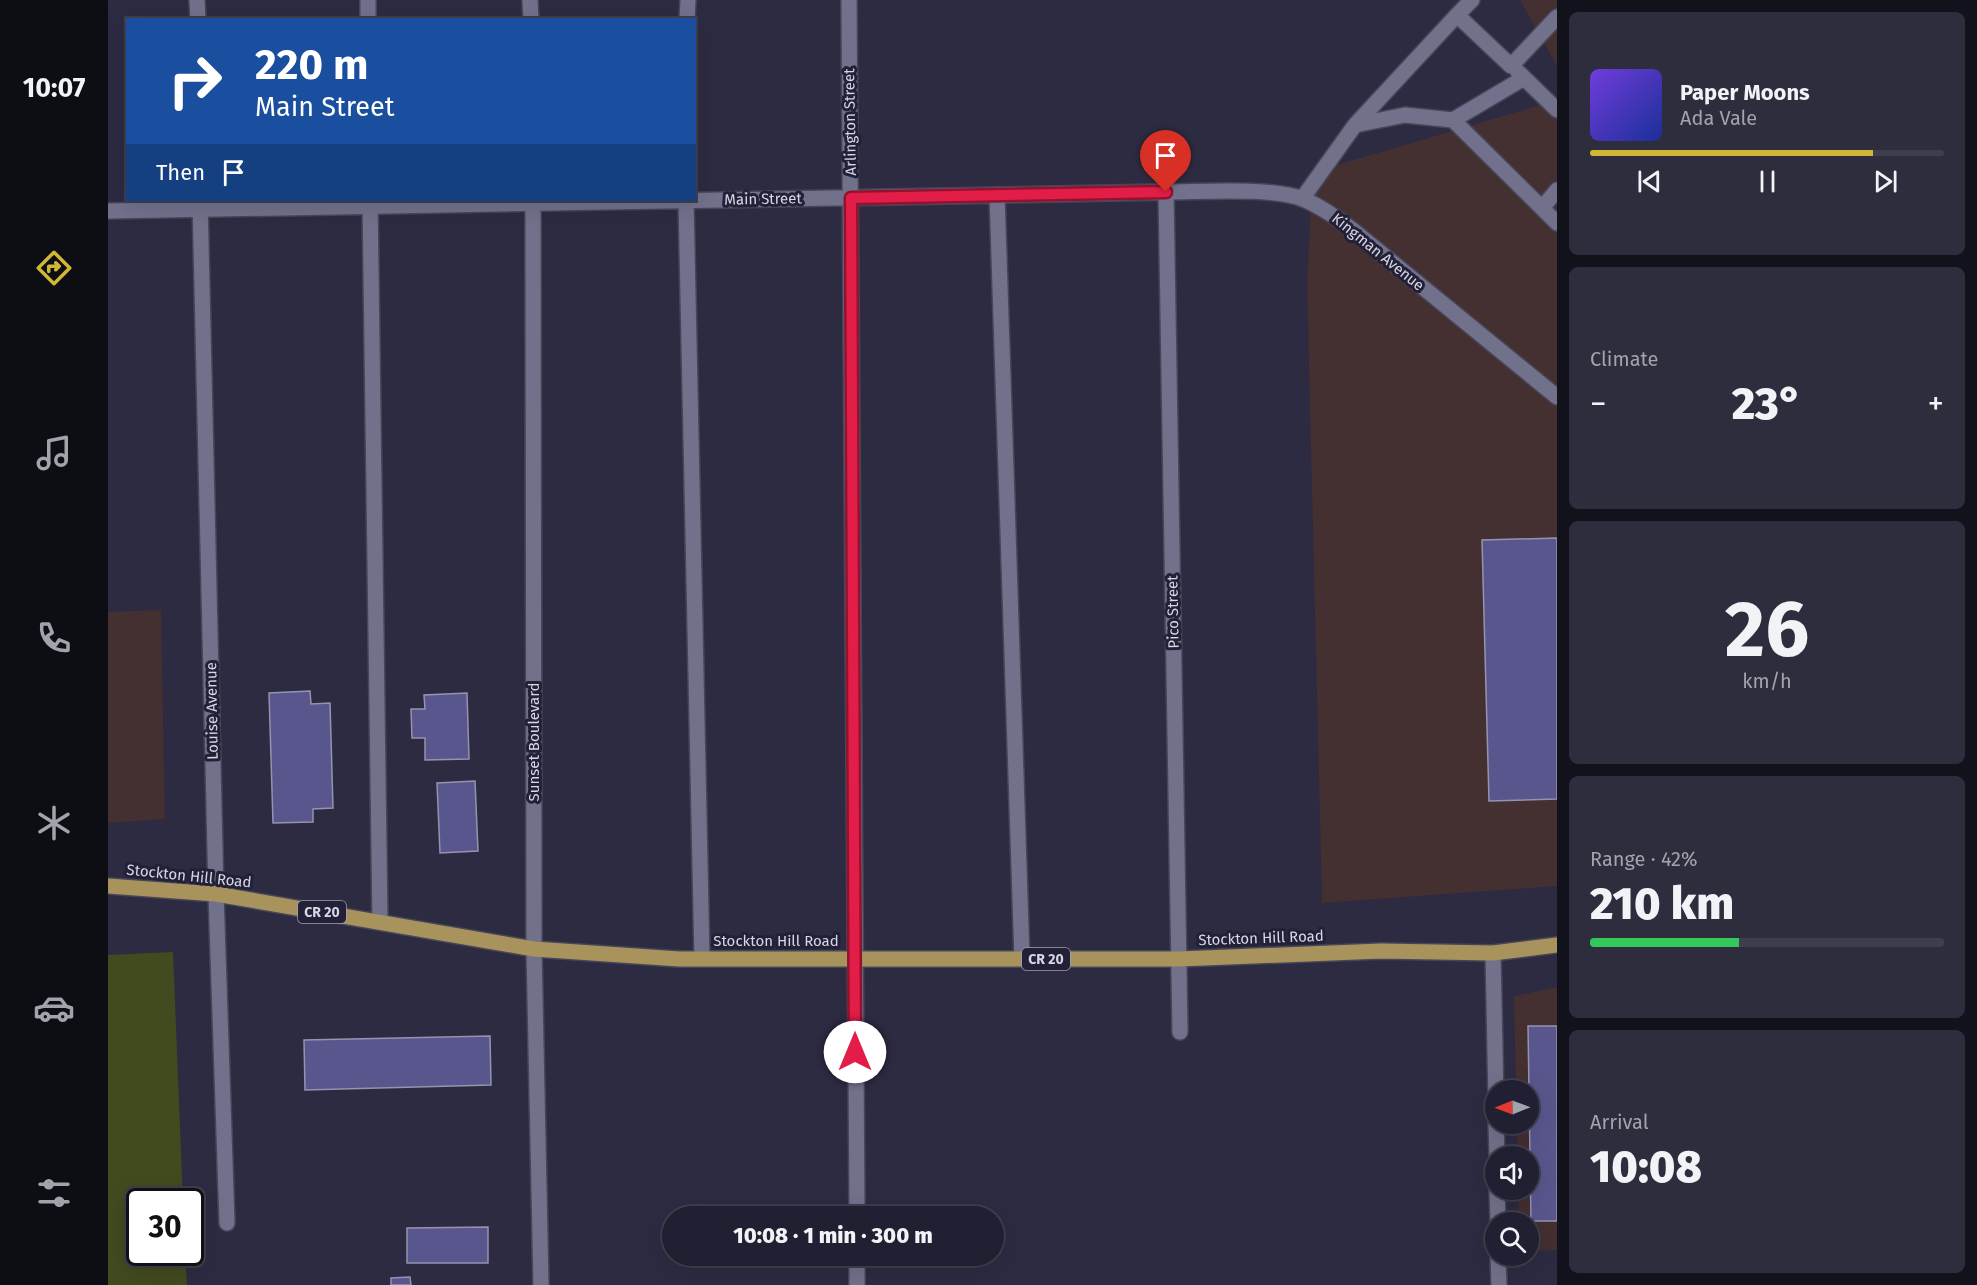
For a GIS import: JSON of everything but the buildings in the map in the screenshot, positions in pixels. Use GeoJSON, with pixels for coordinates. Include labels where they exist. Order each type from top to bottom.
{"type":"FeatureCollection","features":[{"type":"Feature","properties":{"kind":"main road","name":"Stockton Hill Road"},"geometry":{"type":"LineString","coordinates":[[108,886],[216,894],[534,949],[702,959],[1179,959],[1382,951],[1493,953],[1557,945]]}},
{"type":"Feature","properties":{"kind":"street"},"geometry":{"type":"LineString","coordinates":[[197,0],[198,18]]}},
{"type":"Feature","properties":{"kind":"street"},"geometry":{"type":"LineString","coordinates":[[368,0],[368,18]]}},
{"type":"Feature","properties":{"kind":"street"},"geometry":{"type":"LineString","coordinates":[[530,0],[531,18]]}},
{"type":"Feature","properties":{"kind":"street"},"geometry":{"type":"LineString","coordinates":[[687,18],[688,0]]}},
{"type":"Feature","properties":{"kind":"street","name":"Arlington Street"},"geometry":{"type":"LineString","coordinates":[[849,0],[856,1206]]}},
{"type":"Feature","properties":{"kind":"street"},"geometry":{"type":"LineString","coordinates":[[1302,198],[1355,125],[1472,0]]}},
{"type":"Feature","properties":{"kind":"street"},"geometry":{"type":"LineString","coordinates":[[1456,15],[1557,110]]}},
{"type":"Feature","properties":{"kind":"street"},"geometry":{"type":"LineString","coordinates":[[1512,66],[1557,16]]}},
{"type":"Feature","properties":{"kind":"street"},"geometry":{"type":"LineString","coordinates":[[1355,125],[1405,115],[1453,120],[1524,78]]}},
{"type":"Feature","properties":{"kind":"street"},"geometry":{"type":"LineString","coordinates":[[1453,120],[1557,223]]}},
{"type":"Feature","properties":{"kind":"street"},"geometry":{"type":"LineString","coordinates":[[1542,208],[1557,190]]}},
{"type":"Feature","properties":{"kind":"street","name":"Main Street"},"geometry":{"type":"LineString","coordinates":[[696,200],[1166,192]]}},
{"type":"Feature","properties":{"kind":"street","name":"Kingman Avenue"},"geometry":{"type":"LineString","coordinates":[[1166,192],[1278,193],[1302,198],[1325,209],[1557,397]]}},
{"type":"Feature","properties":{"kind":"street","name":"Pico Street"},"geometry":{"type":"LineString","coordinates":[[1166,192],[1180,1032]]}},
{"type":"Feature","properties":{"kind":"street"},"geometry":{"type":"LineString","coordinates":[[997,195],[1022,959]]}},
{"type":"Feature","properties":{"kind":"street","name":"Main Street"},"geometry":{"type":"LineString","coordinates":[[108,211],[200,204],[610,201]]}},
{"type":"Feature","properties":{"kind":"street"},"geometry":{"type":"LineString","coordinates":[[686,201],[702,959]]}},
{"type":"Feature","properties":{"kind":"street","name":"Sunset Boulevard"},"geometry":{"type":"LineString","coordinates":[[533,202],[534,949],[541,1285]]}},
{"type":"Feature","properties":{"kind":"street"},"geometry":{"type":"LineString","coordinates":[[370,203],[380,922]]}},
{"type":"Feature","properties":{"kind":"street","name":"Louise Avenue"},"geometry":{"type":"LineString","coordinates":[[200,204],[216,894],[227,1222]]}},
{"type":"Feature","properties":{"kind":"street"},"geometry":{"type":"LineString","coordinates":[[1493,953],[1496,1080]]}},
{"type":"Feature","properties":{"kind":"street"},"geometry":{"type":"LineString","coordinates":[[857,1266],[857,1285]]}},
{"type":"Feature","properties":{"kind":"street"},"geometry":{"type":"LineString","coordinates":[[1498,1266],[1499,1285]]}},
{"type":"Feature","properties":{"kind":"shaded area"},"geometry":{"type":"Polygon","coordinates":[[[1520,0],[1557,0],[1557,66],[1520,0]]]}},
{"type":"Feature","properties":{"kind":"shaded area"},"geometry":{"type":"Polygon","coordinates":[[[1557,100],[1557,886],[1322,903],[1307,281],[1313,172],[1557,100]]]}},
{"type":"Feature","properties":{"kind":"shaded area"},"geometry":{"type":"Polygon","coordinates":[[[161,610],[165,819],[108,823],[108,612],[161,610]]]}},
{"type":"Feature","properties":{"kind":"shaded area"},"geometry":{"type":"Polygon","coordinates":[[[1557,987],[1557,1250],[1539,1251],[1539,1212],[1519,1212],[1518,1200],[1539,1200],[1539,1146],[1517,1146],[1517,1134],[1539,1134],[1539,1080],[1516,1080],[1514,996],[1557,987]]]}},
{"type":"Feature","properties":{"kind":"green space"},"geometry":{"type":"Polygon","coordinates":[[[173,952],[182,1188],[126,1188],[126,1266],[186,1266],[187,1285],[108,1285],[108,955],[173,952]]]}},
{"type":"Feature","properties":{"kind":"route"},"geometry":{"type":"LineString","coordinates":[[855,1052],[851,198],[1166,192]]}}]}
